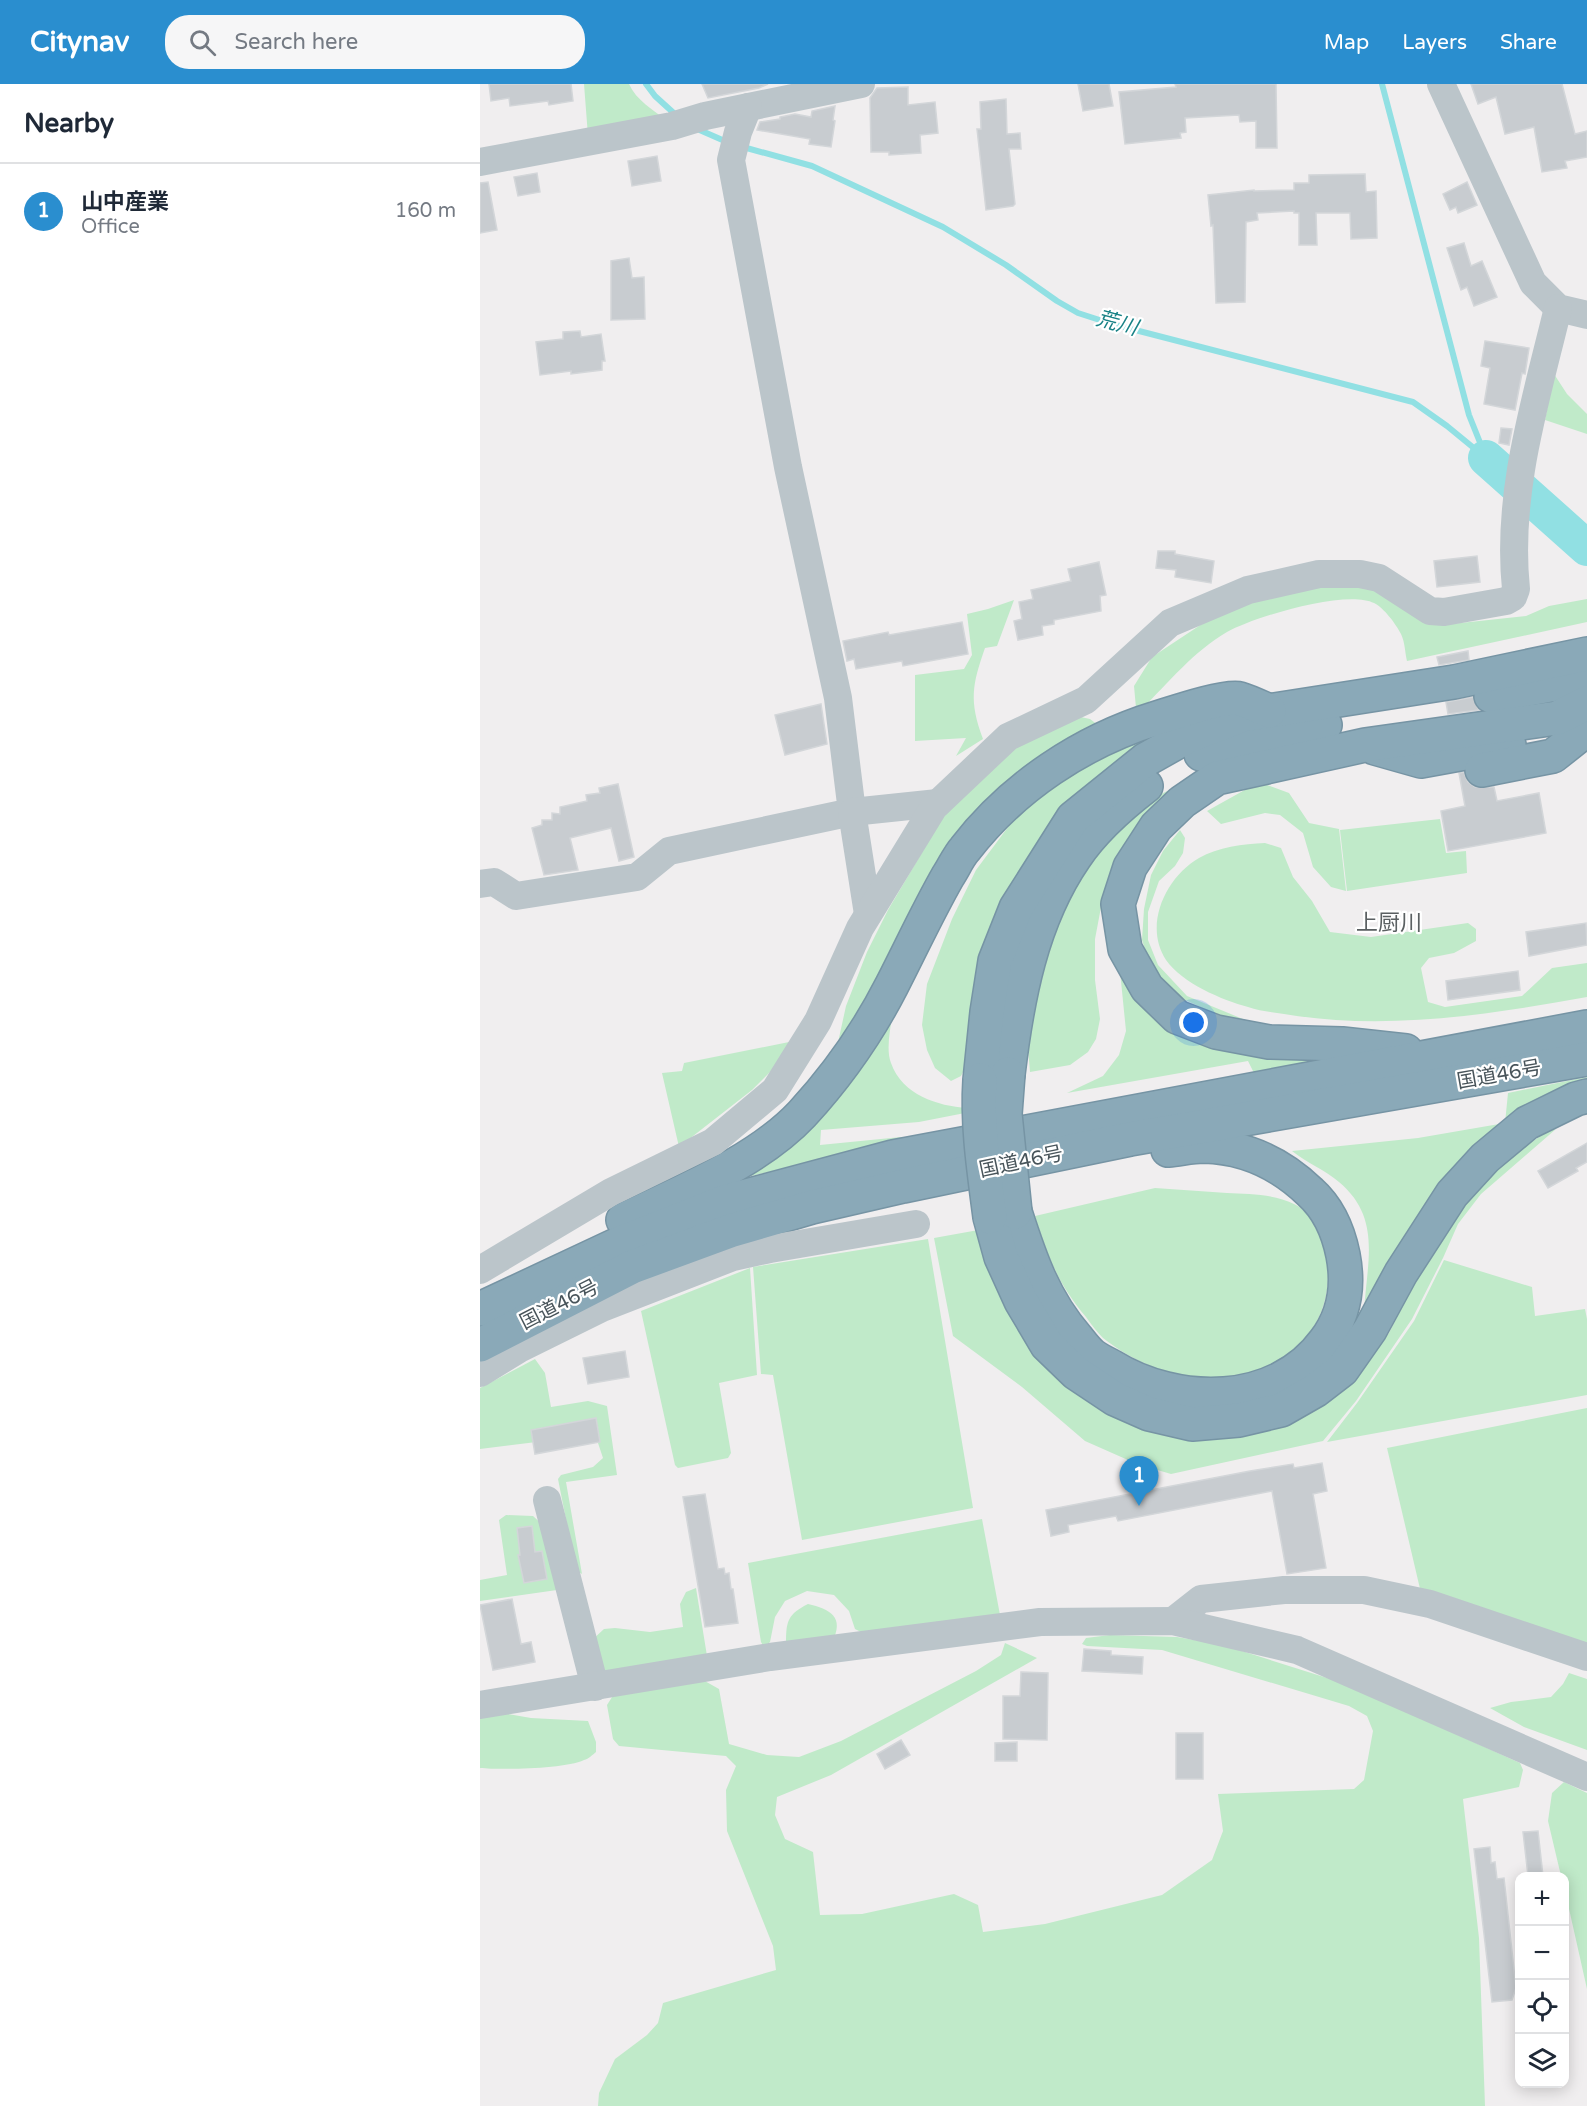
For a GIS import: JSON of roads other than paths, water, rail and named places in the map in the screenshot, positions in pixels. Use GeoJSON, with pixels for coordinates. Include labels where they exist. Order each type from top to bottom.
{"type":"FeatureCollection","features":[{"type":"Feature","properties":{"kind":"highway"},"geometry":{"type":"LineString","coordinates":[[1443,1055],[1342,1044],[1269,1042],[1216,1032],[1177,1017],[1147,988],[1125,949],[1118,904],[1130,867],[1156,827],[1182,802],[1271,737],[1326,702],[1454,682],[1580,654]]}},
{"type":"Feature","properties":{"kind":"highway"},"geometry":{"type":"LineString","coordinates":[[1271,737],[1566,682],[1587,684]]}},
{"type":"Feature","properties":{"kind":"highway"},"geometry":{"type":"LineString","coordinates":[[1369,738],[1587,695]]}},
{"type":"Feature","properties":{"kind":"highway"},"geometry":{"type":"LineString","coordinates":[[483,1307],[621,1221],[738,1162],[765,1145],[800,1116],[834,1077],[863,1038],[893,984],[935,899],[964,850],[1006,805],[1050,769],[1091,744],[1140,723],[1196,706],[1238,698],[1271,737]]}},
{"type":"Feature","properties":{"kind":"highway"},"geometry":{"type":"LineString","coordinates":[[1130,1139],[1166,1150],[1204,1146],[1233,1150],[1263,1158],[1292,1175],[1317,1198],[1334,1223],[1341,1249],[1346,1273],[1344,1303],[1335,1328],[1318,1350],[1299,1368],[1274,1382],[1246,1392],[1191,1395],[1161,1389],[1126,1375],[1091,1354],[1066,1325],[1044,1293],[1029,1256],[1003,1215],[981,1153],[978,1105],[994,1077],[987,1011],[995,961],[1016,908],[1073,818],[1145,760],[1186,737],[1243,715],[1271,737],[1369,738],[1557,718],[1587,703]]}},
{"type":"Feature","properties":{"kind":"highway"},"geometry":{"type":"LineString","coordinates":[[1369,738],[1421,761],[1530,742],[1587,727]]}},
{"type":"Feature","properties":{"kind":"highway","name":"国道46号"},"geometry":{"type":"LineString","coordinates":[[483,1307],[625,1240],[723,1202],[893,1157],[1587,1027]]}},
{"type":"Feature","properties":{"kind":"highway","name":"国道46号"},"geometry":{"type":"LineString","coordinates":[[480,1345],[632,1267],[729,1232],[812,1207],[903,1185],[1130,1139],[1587,1059]]}},
{"type":"Feature","properties":{"kind":"highway"},"geometry":{"type":"LineString","coordinates":[[1003,1215],[1001,1257],[1021,1301],[1047,1345],[1076,1373],[1115,1399],[1149,1414],[1192,1424],[1239,1420],[1281,1410],[1316,1390],[1342,1370],[1370,1330],[1401,1273],[1452,1194],[1485,1158],[1527,1123],[1587,1096]]}},
{"type":"Feature","properties":{"kind":"street"},"geometry":{"type":"LineString","coordinates":[[480,162],[672,126],[705,116],[740,129],[861,84]]}},
{"type":"Feature","properties":{"kind":"street"},"geometry":{"type":"LineString","coordinates":[[1441,84],[1533,283],[1558,308],[1587,315]]}},
{"type":"Feature","properties":{"kind":"street"},"geometry":{"type":"LineString","coordinates":[[740,129],[731,160],[788,467],[838,698],[852,812],[868,914]]}},
{"type":"Feature","properties":{"kind":"street"},"geometry":{"type":"LineString","coordinates":[[480,1270],[611,1192],[713,1142],[775,1090],[818,1021],[860,928],[938,803],[1008,737],[1086,700],[1170,623],[1248,590],[1319,574],[1360,574],[1379,578],[1430,611],[1444,612],[1506,601],[1513,597],[1516,589],[1515,513],[1521,463],[1558,308]]}},
{"type":"Feature","properties":{"kind":"street"},"geometry":{"type":"LineString","coordinates":[[480,884],[494,882],[516,896],[637,877],[669,851],[852,812],[938,803]]}},
{"type":"Feature","properties":{"kind":"street"},"geometry":{"type":"LineString","coordinates":[[480,1373],[519,1349],[602,1308],[733,1257],[916,1224]]}},
{"type":"Feature","properties":{"kind":"street"},"geometry":{"type":"LineString","coordinates":[[547,1500],[595,1687]]}},
{"type":"Feature","properties":{"kind":"street"},"geometry":{"type":"LineString","coordinates":[[1173,1621],[1201,1599],[1284,1590],[1364,1590],[1430,1604],[1587,1657]]}},
{"type":"Feature","properties":{"kind":"street"},"geometry":{"type":"LineString","coordinates":[[480,1705],[770,1658],[1040,1622],[1173,1621],[1297,1650],[1587,1777]]}},
{"type":"Feature","properties":{"kind":"waterway","name":"荒川"},"geometry":{"type":"LineString","coordinates":[[646,84],[655,96],[677,116]]}},
{"type":"Feature","properties":{"kind":"waterway"},"geometry":{"type":"LineString","coordinates":[[1382,84],[1469,415],[1485,455]]}},
{"type":"Feature","properties":{"kind":"waterway","name":"荒川"},"geometry":{"type":"LineString","coordinates":[[695,128],[727,142]]}},
{"type":"Feature","properties":{"kind":"waterway","name":"荒川"},"geometry":{"type":"LineString","coordinates":[[743,147],[812,166],[943,227],[1078,313],[1112,324],[1413,402],[1486,458]]}},
{"type":"Feature","properties":{"kind":"waterway","name":"荒川"},"geometry":{"type":"LineString","coordinates":[[1486,458],[1587,548]]}},
{"type":"Feature","properties":{"kind":"place","name":"山中産業"},"geometry":{"type":"Point","coordinates":[1139,1506]}},
{"type":"Feature","properties":{"kind":"district","name":"上厨川"},"geometry":{"type":"Point","coordinates":[1389,922]}}]}
